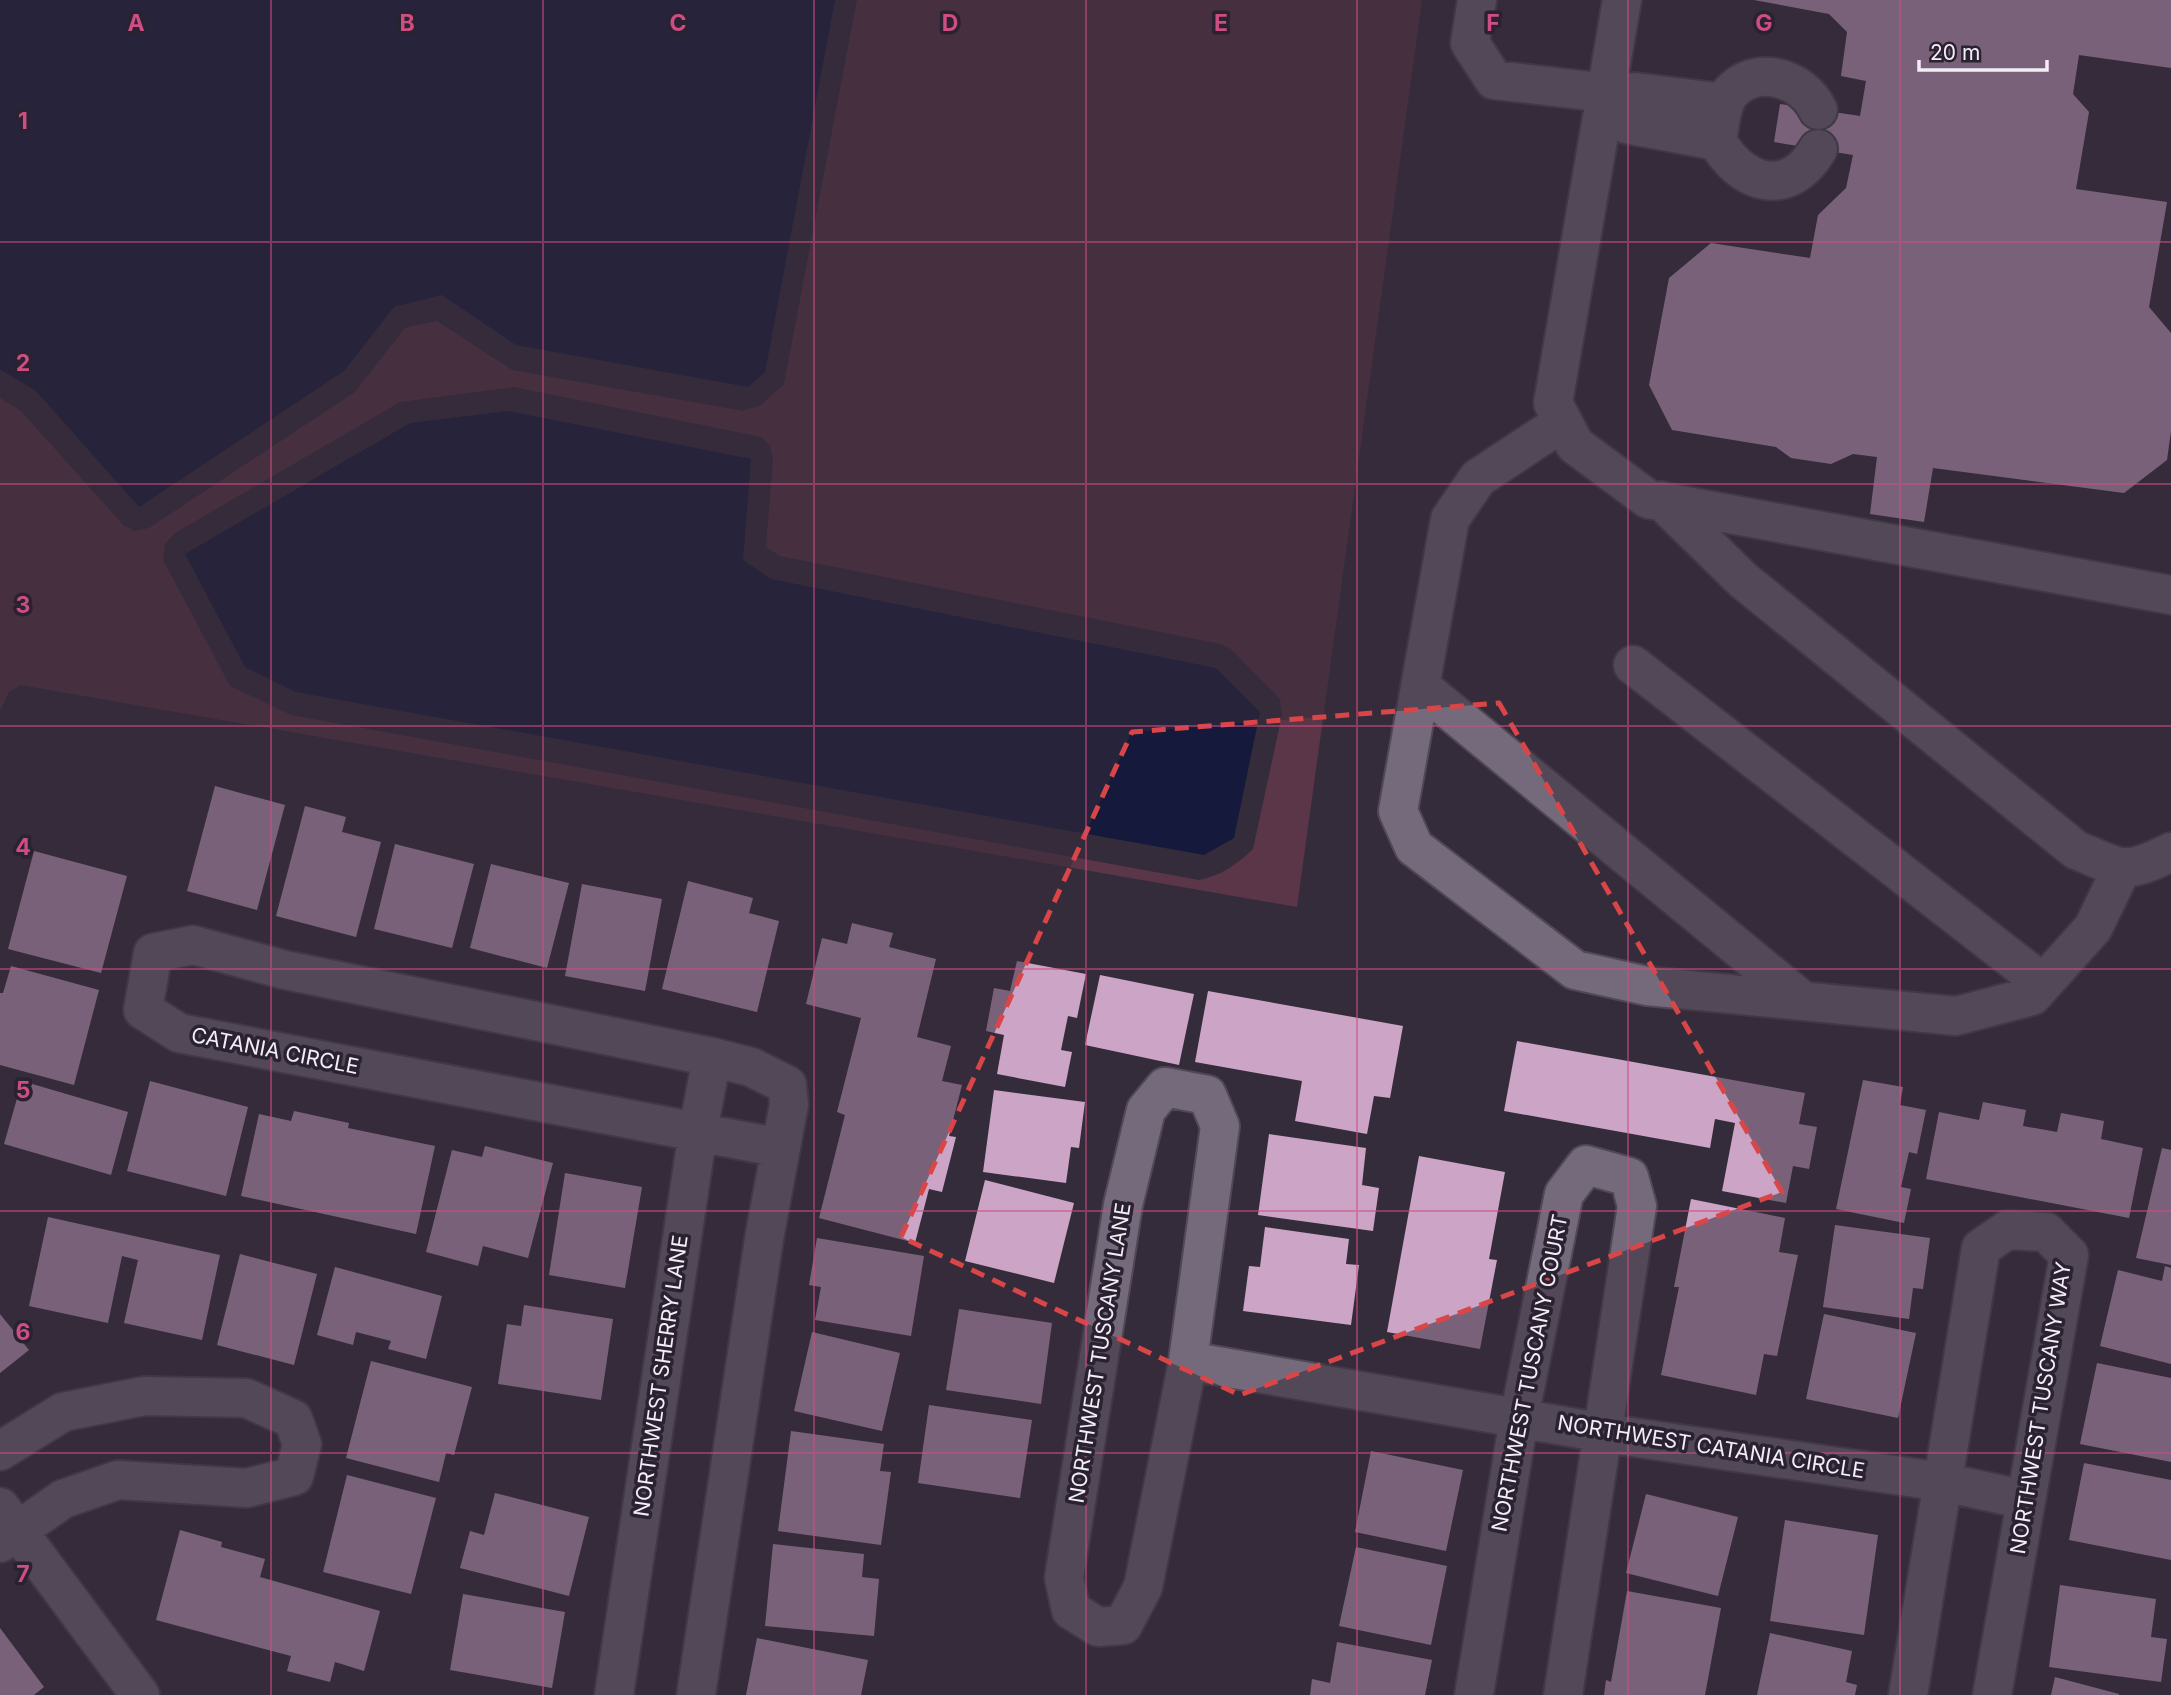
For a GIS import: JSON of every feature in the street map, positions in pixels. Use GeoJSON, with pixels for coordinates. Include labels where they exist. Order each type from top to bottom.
{"type":"FeatureCollection","features":[{"type":"Feature","properties":{"kind":"street"},"geometry":{"type":"LineString","coordinates":[[1478,0],[1470,43],[1494,80],[1611,101],[1635,92],[1725,103]]}},
{"type":"Feature","properties":{"kind":"street"},"geometry":{"type":"LineString","coordinates":[[1622,0],[1611,101],[1553,404],[1575,445],[1648,499],[2171,595]]}},
{"type":"Feature","properties":{"kind":"street"},"geometry":{"type":"LineString","coordinates":[[1818,110],[1805,91],[1791,81],[1775,76],[1758,77],[1742,83],[1729,94],[1717,141],[1727,159],[1740,172],[1755,178],[1773,180],[1789,176],[1804,167],[1818,149]]}},
{"type":"Feature","properties":{"kind":"street"},"geometry":{"type":"LineString","coordinates":[[1611,101],[1626,124],[1717,141]]}},
{"type":"Feature","properties":{"kind":"street"},"geometry":{"type":"LineString","coordinates":[[1563,422],[1478,478],[1450,519],[1398,811],[1414,847],[1575,970],[1647,986],[1956,1016],[2032,996],[2094,928],[2122,868]]}},
{"type":"Feature","properties":{"kind":"street"},"geometry":{"type":"LineString","coordinates":[[1662,501],[1743,580],[2076,850],[2122,868],[2140,867],[2171,852]]}},
{"type":"Feature","properties":{"kind":"street"},"geometry":{"type":"LineString","coordinates":[[1633,665],[2043,983]]}},
{"type":"Feature","properties":{"kind":"street"},"geometry":{"type":"LineString","coordinates":[[1420,686],[1803,1001]]}},
{"type":"Feature","properties":{"kind":"street","name":"CATANIA CIRCLE"},"geometry":{"type":"LineString","coordinates":[[193,945],[285,970],[712,1057],[751,1067],[787,1085],[789,1104],[781,1148],[179,1033],[143,1010],[153,953],[193,945]]}},
{"type":"Feature","properties":{"kind":"street","name":"NORTHWEST SHERRY LANE"},"geometry":{"type":"LineString","coordinates":[[614,1695],[698,1131],[712,1057]]}},
{"type":"Feature","properties":{"kind":"street","name":"NORTHWEST TUSCANY LANE"},"geometry":{"type":"LineString","coordinates":[[1165,1087],[1206,1095],[1220,1126],[1188,1361],[1143,1587],[1123,1625],[1098,1626],[1071,1610],[1064,1578],[1123,1205],[1146,1110],[1165,1087]]}},
{"type":"Feature","properties":{"kind":"street"},"geometry":{"type":"LineString","coordinates":[[696,1695],[781,1148]]}},
{"type":"Feature","properties":{"kind":"street","name":"NORTHWEST TUSCANY COURT"},"geometry":{"type":"LineString","coordinates":[[1474,1695],[1519,1418],[1564,1194],[1586,1165],[1629,1177],[1637,1206],[1563,1695]]}},
{"type":"Feature","properties":{"kind":"street","name":"NORTHWEST TUSCANY WAY"},"geometry":{"type":"LineString","coordinates":[[1908,1695],[1981,1248],[2007,1230],[2046,1232],[2069,1255],[1992,1695]]}},
{"type":"Feature","properties":{"kind":"street","name":"NORTHWEST CATANIA CIRCLE"},"geometry":{"type":"LineString","coordinates":[[1188,1361],[1604,1433],[1942,1482],[2026,1500]]}},
{"type":"Feature","properties":{"kind":"street"},"geometry":{"type":"LineString","coordinates":[[0,1451],[63,1412],[144,1396],[246,1398],[293,1419],[302,1444],[294,1476],[247,1488],[118,1480],[63,1499],[6,1527],[140,1695]]}},
{"type":"Feature","properties":{"kind":"highlighted area"},"geometry":{"type":"Polygon","coordinates":[[[1499,703],[1782,1192],[1240,1395],[901,1237],[1132,732],[1499,703]]]}},
{"type":"Feature","properties":{"kind":"shaded area"},"geometry":{"type":"Polygon","coordinates":[[[857,0],[1422,0],[1297,907],[21,685],[9,692],[0,711],[0,398],[21,411],[123,525],[135,531],[149,528],[355,392],[405,328],[437,321],[512,370],[743,411],[761,405],[784,384],[857,0]],[[514,387],[400,402],[175,533],[165,544],[163,560],[230,686],[291,715],[1199,880],[1228,869],[1253,849],[1282,715],[1280,699],[1231,649],[1221,644],[780,556],[766,547],[773,460],[770,446],[762,437],[514,387]]]}},
{"type":"Feature","properties":{"kind":"water"},"geometry":{"type":"Polygon","coordinates":[[[0,0],[835,0],[765,372],[748,387],[516,345],[442,295],[394,307],[344,371],[139,507],[36,391],[0,369],[0,0]]]}},
{"type":"Feature","properties":{"kind":"water"},"geometry":{"type":"Polygon","coordinates":[[[508,411],[751,459],[743,560],[771,579],[1216,668],[1260,712],[1234,838],[1204,855],[296,692],[245,667],[185,554],[410,423],[508,411]]]}},
{"type":"Feature","properties":{"kind":"building"},"geometry":{"type":"Polygon","coordinates":[[[1754,0],[2171,0],[2171,68],[2079,55],[2073,94],[2089,112],[2076,189],[2167,202],[2149,307],[2171,333],[2171,431],[2167,460],[2124,493],[1933,468],[1924,522],[1870,514],[1877,457],[1853,454],[1831,464],[1791,458],[1776,447],[1672,430],[1649,385],[1669,278],[1711,243],[1810,258],[1818,215],[1846,188],[1853,155],[1774,142],[1780,104],[1860,116],[1866,81],[1841,76],[1847,32],[1829,14],[1754,0]]]}},
{"type":"Feature","properties":{"kind":"building"},"geometry":{"type":"Polygon","coordinates":[[[215,786],[285,805],[257,910],[187,891],[215,786]]]}},
{"type":"Feature","properties":{"kind":"building"},"geometry":{"type":"Polygon","coordinates":[[[305,806],[346,817],[342,832],[381,842],[356,937],[276,916],[305,806]]]}},
{"type":"Feature","properties":{"kind":"building"},"geometry":{"type":"Polygon","coordinates":[[[395,844],[474,864],[452,948],[374,929],[395,844]]]}},
{"type":"Feature","properties":{"kind":"building"},"geometry":{"type":"Polygon","coordinates":[[[34,851],[127,876],[101,973],[8,949],[34,851]]]}},
{"type":"Feature","properties":{"kind":"building"},"geometry":{"type":"Polygon","coordinates":[[[491,864],[569,883],[547,968],[470,948],[491,864]]]}},
{"type":"Feature","properties":{"kind":"building"},"geometry":{"type":"Polygon","coordinates":[[[688,881],[753,898],[749,913],[779,921],[757,1012],[662,989],[688,881]]]}},
{"type":"Feature","properties":{"kind":"building"},"geometry":{"type":"Polygon","coordinates":[[[582,884],[662,899],[645,991],[565,976],[582,884]]]}},
{"type":"Feature","properties":{"kind":"building"},"geometry":{"type":"Polygon","coordinates":[[[852,923],[893,933],[889,947],[936,959],[917,1037],[951,1046],[942,1081],[962,1085],[949,1136],[956,1137],[942,1192],[929,1189],[915,1243],[819,1218],[845,1115],[837,1112],[861,1018],[806,1004],[822,938],[847,944],[852,923]]]}},
{"type":"Feature","properties":{"kind":"building"},"geometry":{"type":"Polygon","coordinates":[[[1017,961],[1086,974],[1077,1018],[1068,1016],[1061,1050],[1072,1052],[1065,1087],[997,1074],[1004,1035],[986,1031],[994,988],[1010,991],[1017,961]]]}},
{"type":"Feature","properties":{"kind":"building"},"geometry":{"type":"Polygon","coordinates":[[[11,966],[99,990],[74,1085],[0,1065],[0,993],[3,993],[11,966]]]}},
{"type":"Feature","properties":{"kind":"building"},"geometry":{"type":"Polygon","coordinates":[[[1100,975],[1194,994],[1179,1065],[1085,1045],[1100,975]]]}},
{"type":"Feature","properties":{"kind":"building"},"geometry":{"type":"Polygon","coordinates":[[[1208,991],[1403,1026],[1390,1098],[1374,1096],[1367,1134],[1295,1121],[1302,1081],[1195,1062],[1208,991]]]}},
{"type":"Feature","properties":{"kind":"building"},"geometry":{"type":"Polygon","coordinates":[[[1517,1041],[1805,1093],[1799,1124],[1817,1127],[1809,1169],[1793,1166],[1786,1203],[1722,1191],[1735,1123],[1715,1119],[1710,1148],[1504,1111],[1517,1041]]]}},
{"type":"Feature","properties":{"kind":"building"},"geometry":{"type":"Polygon","coordinates":[[[1863,1080],[1903,1087],[1900,1105],[1926,1110],[1917,1154],[1909,1152],[1901,1187],[1911,1189],[1904,1223],[1836,1209],[1863,1080]]]}},
{"type":"Feature","properties":{"kind":"building"},"geometry":{"type":"Polygon","coordinates":[[[22,1081],[128,1112],[111,1175],[4,1144],[22,1081]]]}},
{"type":"Feature","properties":{"kind":"building"},"geometry":{"type":"Polygon","coordinates":[[[150,1081],[248,1107],[226,1196],[127,1171],[150,1081]]]}},
{"type":"Feature","properties":{"kind":"building"},"geometry":{"type":"Polygon","coordinates":[[[994,1090],[1085,1102],[1079,1148],[1071,1147],[1066,1183],[983,1172],[994,1090]]]}},
{"type":"Feature","properties":{"kind":"building"},"geometry":{"type":"Polygon","coordinates":[[[1983,1102],[2026,1110],[2023,1126],[2057,1132],[2061,1113],[2104,1121],[2101,1139],[2143,1148],[2129,1218],[1926,1179],[1939,1112],[1979,1120],[1983,1102]]]}},
{"type":"Feature","properties":{"kind":"building"},"geometry":{"type":"Polygon","coordinates":[[[294,1111],[349,1123],[348,1128],[435,1146],[416,1234],[241,1196],[259,1114],[291,1121],[294,1111]]]}},
{"type":"Feature","properties":{"kind":"building"},"geometry":{"type":"Polygon","coordinates":[[[1269,1134],[1366,1148],[1362,1185],[1379,1188],[1373,1231],[1258,1215],[1269,1134]]]}},
{"type":"Feature","properties":{"kind":"building"},"geometry":{"type":"Polygon","coordinates":[[[485,1146],[553,1163],[528,1258],[483,1246],[478,1266],[426,1252],[452,1150],[482,1157],[485,1146]]]}},
{"type":"Feature","properties":{"kind":"building"},"geometry":{"type":"Polygon","coordinates":[[[2162,1148],[2171,1150],[2171,1265],[2136,1258],[2162,1148]]]}},
{"type":"Feature","properties":{"kind":"building"},"geometry":{"type":"Polygon","coordinates":[[[1419,1156],[1505,1172],[1489,1259],[1497,1260],[1480,1349],[1387,1332],[1419,1156]]]}},
{"type":"Feature","properties":{"kind":"building"},"geometry":{"type":"Polygon","coordinates":[[[565,1173],[642,1187],[625,1288],[549,1275],[565,1173]]]}},
{"type":"Feature","properties":{"kind":"building"},"geometry":{"type":"Polygon","coordinates":[[[985,1180],[1074,1203],[1054,1283],[965,1261],[985,1180]]]}},
{"type":"Feature","properties":{"kind":"building"},"geometry":{"type":"Polygon","coordinates":[[[1691,1199],[1785,1218],[1779,1252],[1798,1255],[1777,1356],[1764,1354],[1756,1395],[1661,1375],[1679,1287],[1674,1287],[1691,1199]]]}},
{"type":"Feature","properties":{"kind":"building"},"geometry":{"type":"Polygon","coordinates":[[[48,1217],[220,1255],[202,1340],[124,1323],[138,1260],[122,1256],[108,1323],[29,1306],[48,1217]]]}},
{"type":"Feature","properties":{"kind":"building"},"geometry":{"type":"Polygon","coordinates":[[[1835,1225],[1930,1238],[1923,1289],[1913,1288],[1909,1319],[1823,1307],[1835,1225]]]}},
{"type":"Feature","properties":{"kind":"building"},"geometry":{"type":"Polygon","coordinates":[[[1265,1227],[1349,1239],[1346,1264],[1359,1265],[1351,1325],[1243,1311],[1249,1266],[1260,1267],[1265,1227]]]}},
{"type":"Feature","properties":{"kind":"building"},"geometry":{"type":"Polygon","coordinates":[[[817,1238],[924,1256],[911,1336],[815,1320],[821,1287],[809,1285],[817,1238]]]}},
{"type":"Feature","properties":{"kind":"building"},"geometry":{"type":"Polygon","coordinates":[[[240,1254],[317,1274],[294,1365],[217,1345],[240,1254]]]}},
{"type":"Feature","properties":{"kind":"building"},"geometry":{"type":"Polygon","coordinates":[[[2165,1266],[2171,1268],[2171,1364],[2100,1346],[2118,1270],[2162,1281],[2165,1266]]]}},
{"type":"Feature","properties":{"kind":"building"},"geometry":{"type":"Polygon","coordinates":[[[335,1267],[442,1296],[426,1359],[388,1349],[391,1341],[356,1332],[353,1345],[317,1335],[335,1267]]]}},
{"type":"Feature","properties":{"kind":"building"},"geometry":{"type":"Polygon","coordinates":[[[524,1305],[613,1319],[601,1400],[498,1384],[507,1324],[521,1326],[524,1305]]]}},
{"type":"Feature","properties":{"kind":"building"},"geometry":{"type":"Polygon","coordinates":[[[959,1309],[1052,1323],[1041,1404],[946,1390],[959,1309]]]}},
{"type":"Feature","properties":{"kind":"building"},"geometry":{"type":"Polygon","coordinates":[[[0,1314],[29,1350],[0,1373],[0,1314]]]}},
{"type":"Feature","properties":{"kind":"building"},"geometry":{"type":"Polygon","coordinates":[[[1824,1314],[1916,1333],[1898,1418],[1806,1399],[1824,1314]]]}},
{"type":"Feature","properties":{"kind":"building"},"geometry":{"type":"Polygon","coordinates":[[[812,1332],[900,1353],[882,1431],[794,1411],[812,1332]]]}},
{"type":"Feature","properties":{"kind":"building"},"geometry":{"type":"Polygon","coordinates":[[[371,1361],[472,1387],[454,1455],[446,1453],[439,1482],[346,1458],[371,1361]]]}},
{"type":"Feature","properties":{"kind":"building"},"geometry":{"type":"Polygon","coordinates":[[[2097,1363],[2171,1378],[2171,1462],[2080,1444],[2097,1363]]]}},
{"type":"Feature","properties":{"kind":"building"},"geometry":{"type":"Polygon","coordinates":[[[929,1405],[1032,1420],[1020,1498],[918,1483],[929,1405]]]}},
{"type":"Feature","properties":{"kind":"building"},"geometry":{"type":"Polygon","coordinates":[[[791,1431],[884,1444],[880,1471],[891,1472],[881,1545],[778,1531],[791,1431]]]}},
{"type":"Feature","properties":{"kind":"building"},"geometry":{"type":"Polygon","coordinates":[[[1371,1451],[1463,1470],[1446,1551],[1355,1532],[1371,1451]]]}},
{"type":"Feature","properties":{"kind":"building"},"geometry":{"type":"Polygon","coordinates":[[[2084,1463],[2171,1480],[2171,1560],[2069,1540],[2084,1463]]]}},
{"type":"Feature","properties":{"kind":"building"},"geometry":{"type":"Polygon","coordinates":[[[347,1475],[436,1498],[411,1594],[323,1572],[347,1475]]]}},
{"type":"Feature","properties":{"kind":"building"},"geometry":{"type":"Polygon","coordinates":[[[495,1493],[589,1517],[569,1596],[460,1568],[470,1531],[484,1535],[495,1493]]]}},
{"type":"Feature","properties":{"kind":"building"},"geometry":{"type":"Polygon","coordinates":[[[1646,1494],[1738,1517],[1718,1596],[1626,1573],[1646,1494]]]}},
{"type":"Feature","properties":{"kind":"building"},"geometry":{"type":"Polygon","coordinates":[[[1785,1520],[1878,1535],[1864,1635],[1770,1621],[1785,1520]]]}},
{"type":"Feature","properties":{"kind":"building"},"geometry":{"type":"Polygon","coordinates":[[[180,1530],[222,1542],[221,1547],[265,1559],[260,1577],[380,1611],[364,1671],[335,1662],[330,1682],[287,1671],[291,1656],[156,1620],[180,1530]]]}},
{"type":"Feature","properties":{"kind":"building"},"geometry":{"type":"Polygon","coordinates":[[[773,1544],[864,1554],[862,1577],[879,1579],[874,1636],[765,1626],[773,1544]]]}},
{"type":"Feature","properties":{"kind":"building"},"geometry":{"type":"Polygon","coordinates":[[[1356,1547],[1447,1566],[1431,1645],[1339,1626],[1356,1547]]]}},
{"type":"Feature","properties":{"kind":"building"},"geometry":{"type":"Polygon","coordinates":[[[2060,1585],[2156,1599],[2151,1637],[2167,1639],[2161,1682],[2049,1667],[2060,1585]]]}},
{"type":"Feature","properties":{"kind":"building"},"geometry":{"type":"Polygon","coordinates":[[[1627,1591],[1721,1608],[1705,1695],[1604,1695],[1606,1680],[1611,1682],[1627,1591]]]}},
{"type":"Feature","properties":{"kind":"building"},"geometry":{"type":"Polygon","coordinates":[[[463,1594],[565,1612],[552,1688],[450,1670],[463,1594]]]}},
{"type":"Feature","properties":{"kind":"building"},"geometry":{"type":"Polygon","coordinates":[[[0,1628],[44,1687],[34,1695],[0,1695],[0,1628]]]}},
{"type":"Feature","properties":{"kind":"building"},"geometry":{"type":"Polygon","coordinates":[[[1770,1633],[1852,1651],[1846,1682],[1857,1685],[1855,1695],[1757,1695],[1770,1633]]]}},
{"type":"Feature","properties":{"kind":"building"},"geometry":{"type":"Polygon","coordinates":[[[757,1638],[868,1660],[861,1695],[746,1695],[757,1638]]]}},
{"type":"Feature","properties":{"kind":"building"},"geometry":{"type":"Polygon","coordinates":[[[1337,1642],[1432,1660],[1425,1695],[1310,1695],[1312,1679],[1330,1683],[1337,1642]]]}},
{"type":"Feature","properties":{"kind":"building"},"geometry":{"type":"Polygon","coordinates":[[[2055,1677],[2119,1694],[2119,1695],[2051,1695],[2055,1677]]]}}]}
